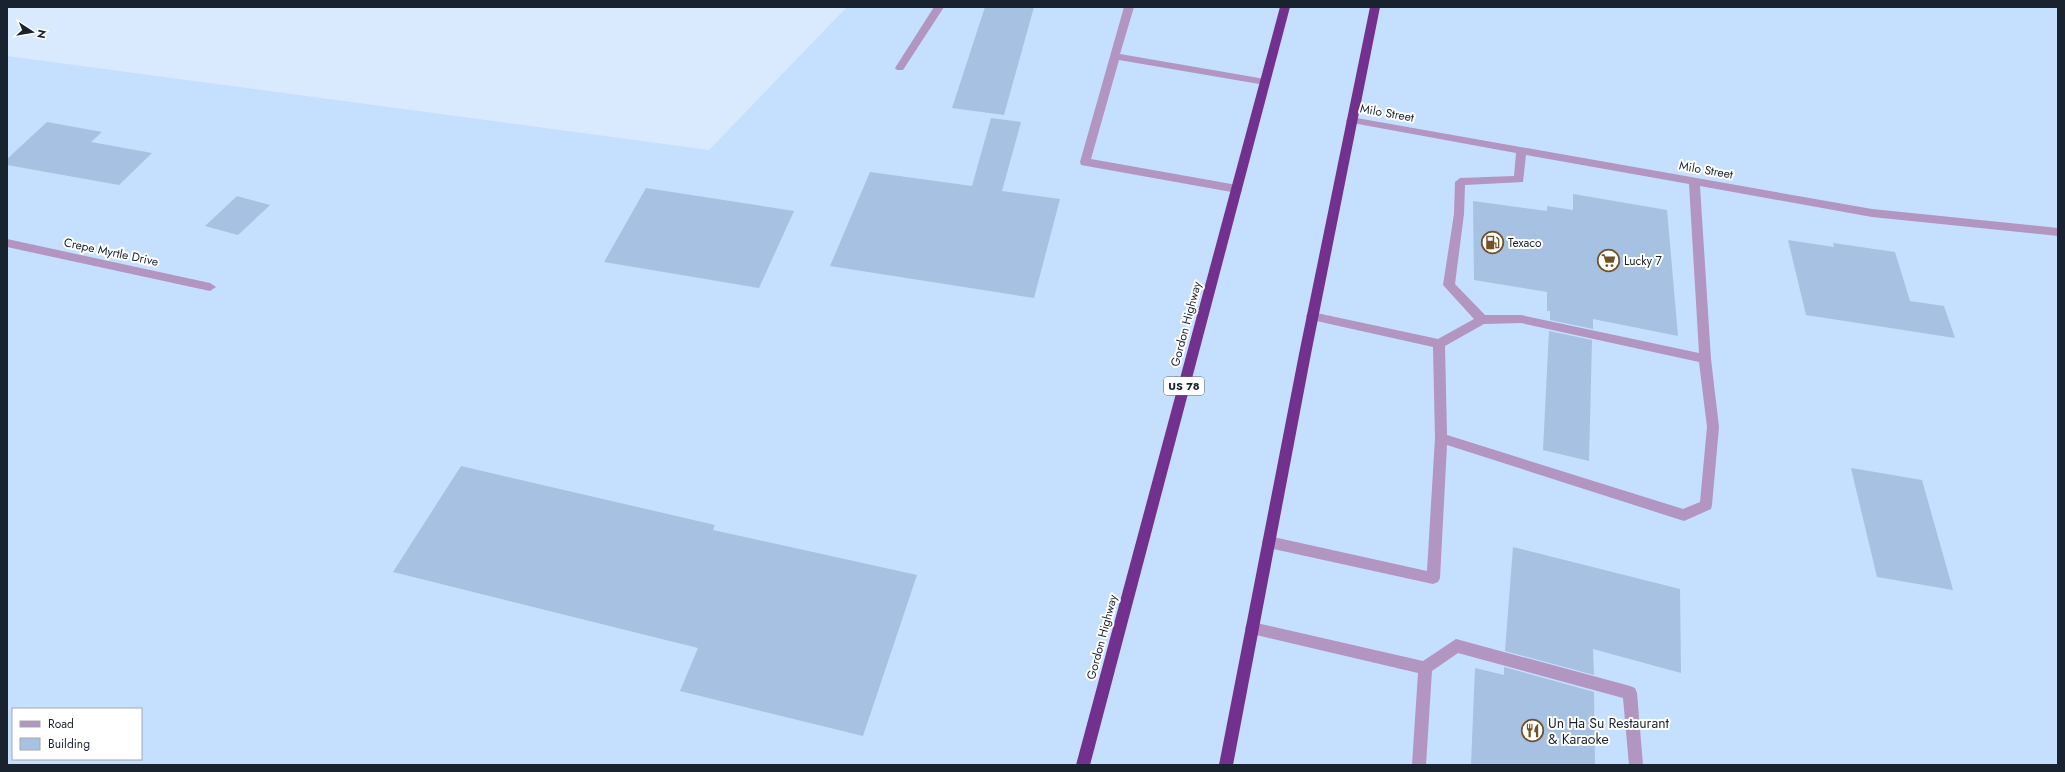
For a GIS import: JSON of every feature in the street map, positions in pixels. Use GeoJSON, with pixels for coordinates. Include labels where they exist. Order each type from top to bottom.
{"type":"FeatureCollection","features":[{"type":"Feature","properties":{"kind":"highway","name":"Gordon Highway"},"geometry":{"type":"LineString","coordinates":[[1083,765],[1285,7]]}},
{"type":"Feature","properties":{"kind":"highway"},"geometry":{"type":"LineString","coordinates":[[1226,765],[1312,316],[1375,7]]}},
{"type":"Feature","properties":{"kind":"street"},"geometry":{"type":"LineString","coordinates":[[900,68],[940,7]]}},
{"type":"Feature","properties":{"kind":"street"},"geometry":{"type":"LineString","coordinates":[[1129,7],[1085,162],[1237,188]]}},
{"type":"Feature","properties":{"kind":"street"},"geometry":{"type":"LineString","coordinates":[[1115,56],[1265,82]]}},
{"type":"Feature","properties":{"kind":"street","name":"Milo Street"},"geometry":{"type":"LineString","coordinates":[[1351,120],[1872,214],[2058,232]]}},
{"type":"Feature","properties":{"kind":"street"},"geometry":{"type":"LineString","coordinates":[[1482,320],[1449,285],[1460,214],[1460,182],[1519,179],[1521,150]]}},
{"type":"Feature","properties":{"kind":"street"},"geometry":{"type":"LineString","coordinates":[[1441,438],[1684,515],[1706,505],[1713,427],[1706,359],[1694,182]]}},
{"type":"Feature","properties":{"kind":"street","name":"Crepe Myrtle Drive"},"geometry":{"type":"LineString","coordinates":[[7,243],[210,287]]}},
{"type":"Feature","properties":{"kind":"street"},"geometry":{"type":"LineString","coordinates":[[1312,316],[1439,344],[1482,320],[1521,319],[1706,359]]}},
{"type":"Feature","properties":{"kind":"street"},"geometry":{"type":"LineString","coordinates":[[1269,542],[1433,578],[1441,438],[1439,344]]}},
{"type":"Feature","properties":{"kind":"street"},"geometry":{"type":"LineString","coordinates":[[1252,628],[1424,668],[1456,646],[1630,693],[1636,765]]}},
{"type":"Feature","properties":{"kind":"street"},"geometry":{"type":"LineString","coordinates":[[1419,765],[1424,668]]}},
{"type":"Feature","properties":{"kind":"shaded area"},"geometry":{"type":"Polygon","coordinates":[[[847,7],[2058,7],[2058,765],[7,765],[7,56],[709,150],[847,7]]]}},
{"type":"Feature","properties":{"kind":"building"},"geometry":{"type":"Polygon","coordinates":[[[985,7],[1034,7],[1004,115],[952,108],[985,7]]]}},
{"type":"Feature","properties":{"kind":"building"},"geometry":{"type":"Polygon","coordinates":[[[991,118],[1021,122],[1002,191],[1060,199],[1034,298],[830,266],[870,172],[972,186],[991,118]]]}},
{"type":"Feature","properties":{"kind":"building"},"geometry":{"type":"Polygon","coordinates":[[[47,122],[102,132],[91,142],[152,153],[119,185],[7,165],[7,159],[47,122]]]}},
{"type":"Feature","properties":{"kind":"building"},"geometry":{"type":"Polygon","coordinates":[[[646,188],[794,211],[759,288],[604,262],[646,188]]]}},
{"type":"Feature","properties":{"kind":"building","name":"Lucky 7"},"geometry":{"type":"Polygon","coordinates":[[[1573,194],[1667,210],[1678,336],[1593,319],[1593,329],[1550,320],[1550,311],[1547,311],[1547,292],[1474,280],[1473,201],[1547,211],[1547,206],[1573,210],[1573,194]]]}},
{"type":"Feature","properties":{"kind":"building"},"geometry":{"type":"Polygon","coordinates":[[[237,196],[270,205],[238,235],[205,226],[237,196]]]}},
{"type":"Feature","properties":{"kind":"building"},"geometry":{"type":"Polygon","coordinates":[[[1788,240],[1834,247],[1833,243],[1895,252],[1910,301],[1944,306],[1955,338],[1806,315],[1788,240]]]}},
{"type":"Feature","properties":{"kind":"building"},"geometry":{"type":"Polygon","coordinates":[[[1549,331],[1592,340],[1589,461],[1543,450],[1549,331]]]}},
{"type":"Feature","properties":{"kind":"building"},"geometry":{"type":"Polygon","coordinates":[[[461,466],[715,525],[713,530],[917,575],[863,736],[680,691],[698,648],[393,572],[461,466]]]}},
{"type":"Feature","properties":{"kind":"building"},"geometry":{"type":"Polygon","coordinates":[[[1851,468],[1922,480],[1953,590],[1877,577],[1851,468]]]}},
{"type":"Feature","properties":{"kind":"building"},"geometry":{"type":"Polygon","coordinates":[[[1513,547],[1680,589],[1681,673],[1593,649],[1594,675],[1505,651],[1513,547]]]}},
{"type":"Feature","properties":{"kind":"building","name":"Un Ha Su Restaurant & Karaoke"},"geometry":{"type":"Polygon","coordinates":[[[1504,667],[1594,692],[1595,765],[1471,765],[1475,668],[1504,675],[1504,667]]]}},
{"type":"Feature","properties":{"kind":"place","name":"Texaco"},"geometry":{"type":"Point","coordinates":[1493,243]}},
{"type":"Feature","properties":{"kind":"place","name":"Lucky 7"},"geometry":{"type":"Point","coordinates":[1609,261]}},
{"type":"Feature","properties":{"kind":"place","name":"Un Ha Su Restaurant & Karaoke"},"geometry":{"type":"Point","coordinates":[1533,731]}}]}
